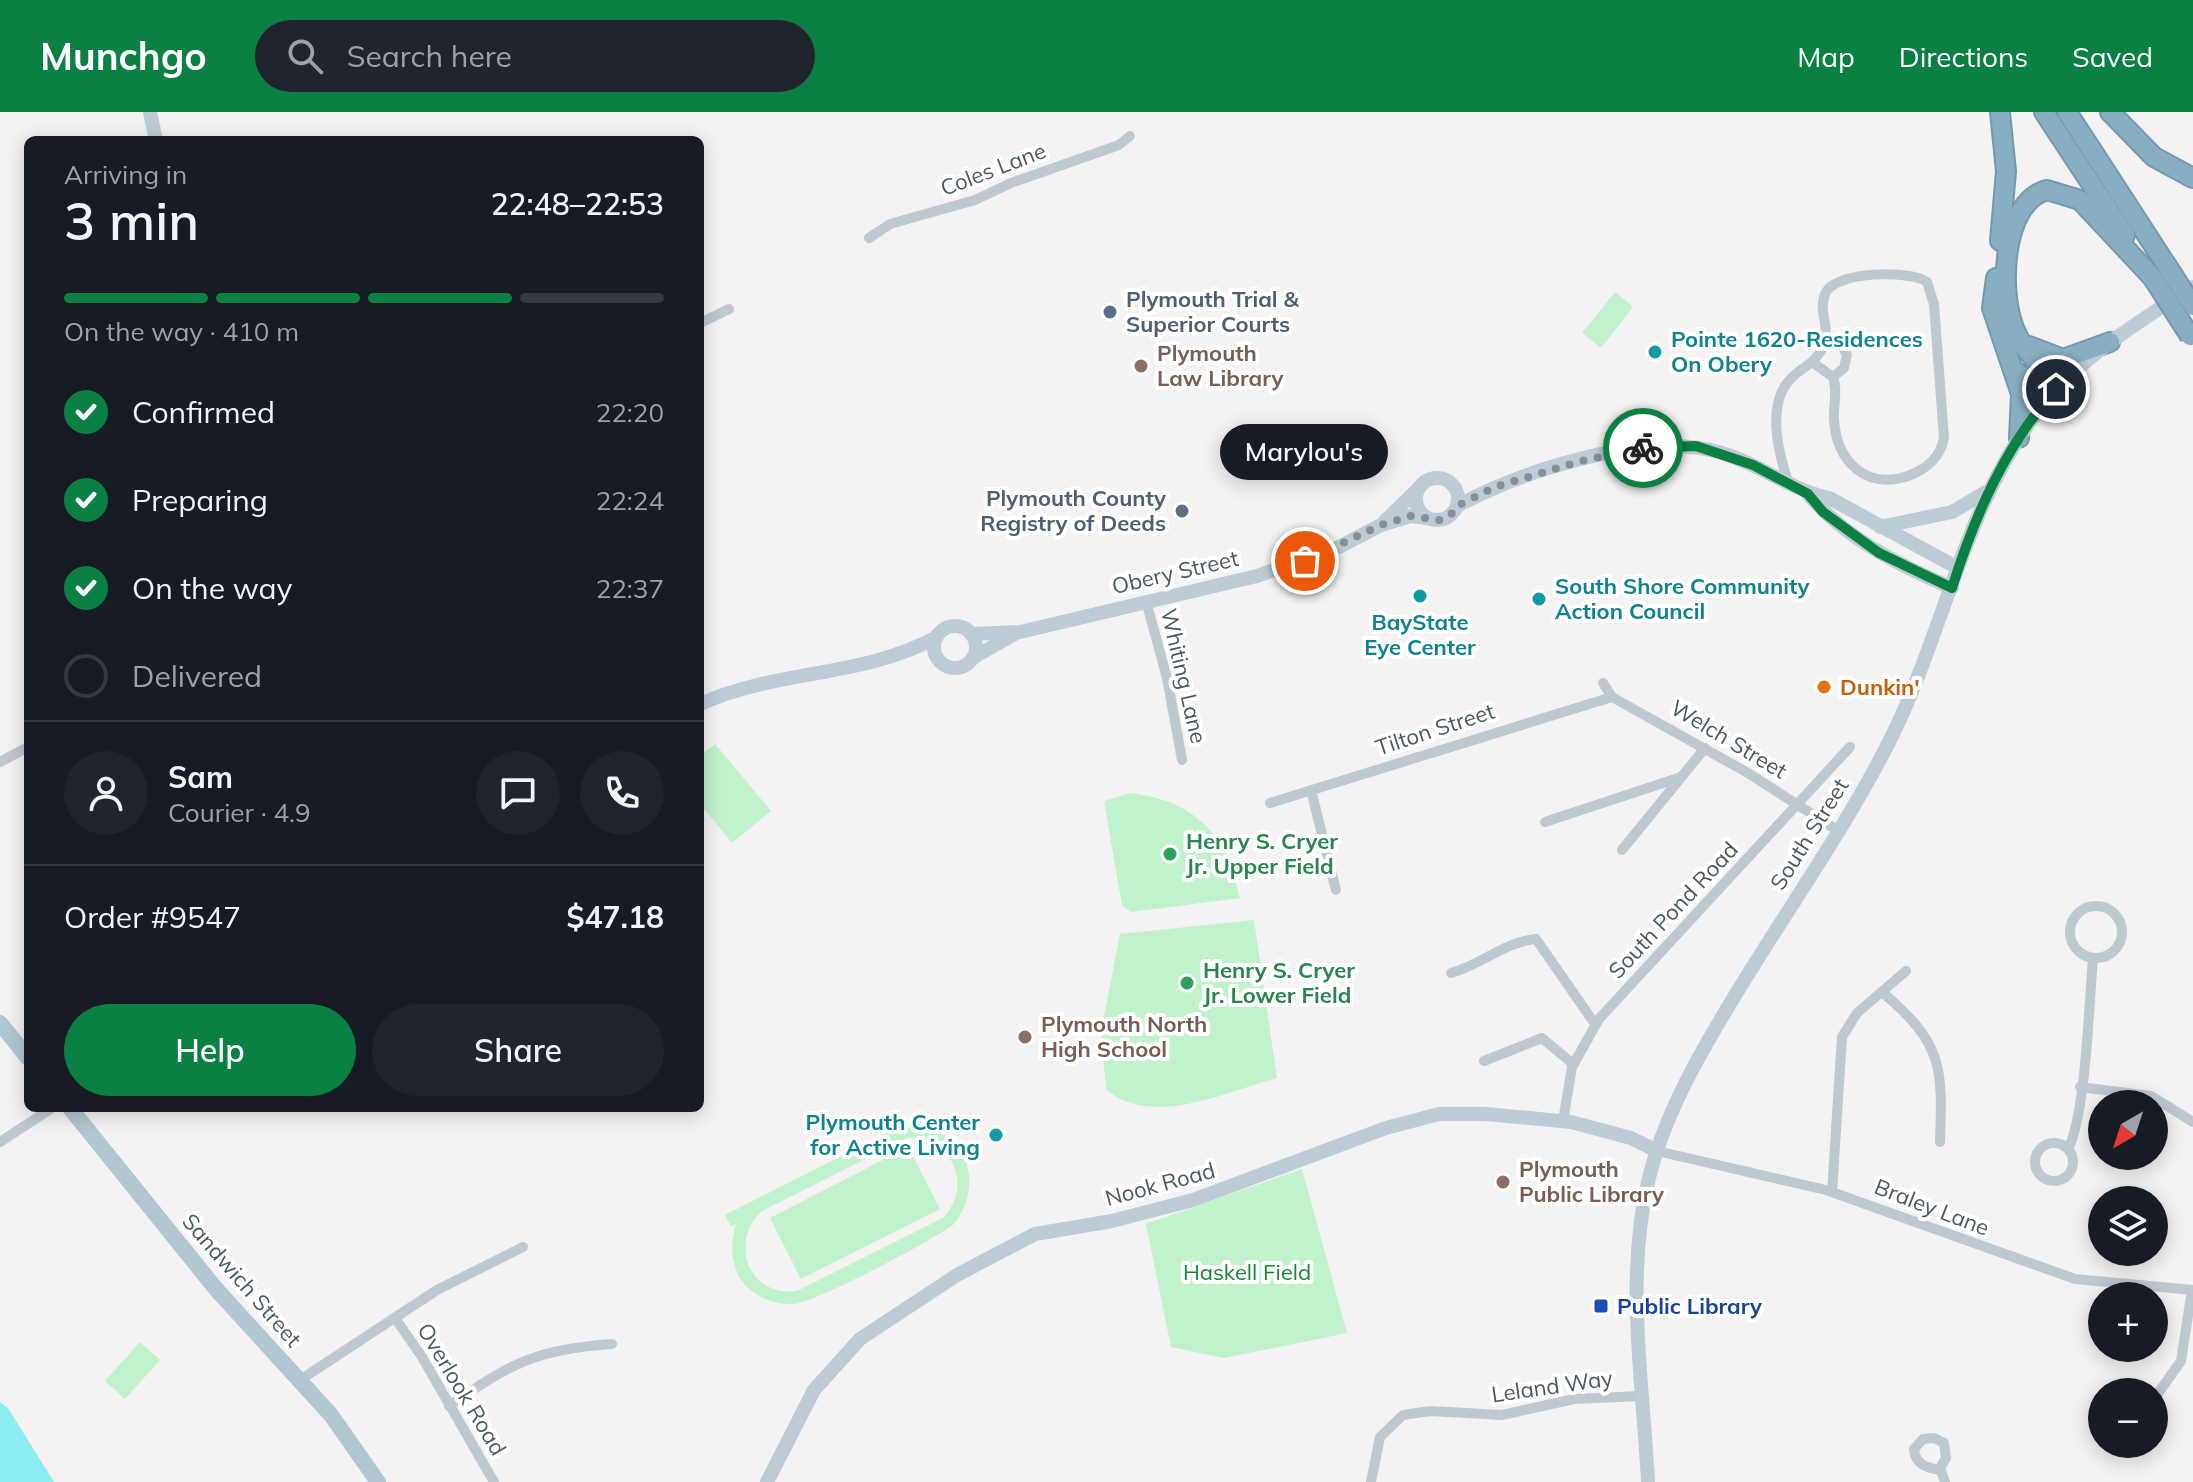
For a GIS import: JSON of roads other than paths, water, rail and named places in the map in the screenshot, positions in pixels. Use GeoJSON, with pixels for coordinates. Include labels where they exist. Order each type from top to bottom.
{"type":"FeatureCollection","features":[{"type":"Feature","properties":{"kind":"highway"},"geometry":{"type":"LineString","coordinates":[[2000,112],[2006,171],[1992,308],[2016,372],[2023,406],[2019,438]]}},
{"type":"Feature","properties":{"kind":"highway"},"geometry":{"type":"LineString","coordinates":[[2044,112],[2160,272]]}},
{"type":"Feature","properties":{"kind":"highway"},"geometry":{"type":"LineString","coordinates":[[2067,112],[2160,272],[2192,338]]}},
{"type":"Feature","properties":{"kind":"highway"},"geometry":{"type":"LineString","coordinates":[[2110,112],[2154,157],[2193,178]]}},
{"type":"Feature","properties":{"kind":"highway"},"geometry":{"type":"LineString","coordinates":[[2059,386],[2029,355],[2018,336],[2005,297],[2014,224],[2020,207],[2041,191],[2058,190],[2080,200],[2193,306]]}},
{"type":"Feature","properties":{"kind":"highway"},"geometry":{"type":"LineString","coordinates":[[2018,336],[2036,350],[2057,358],[2074,357],[2110,342]]}},
{"type":"Feature","properties":{"kind":"highway"},"geometry":{"type":"LineString","coordinates":[[2016,372],[2038,384],[2059,386]]}},
{"type":"Feature","properties":{"kind":"main road"},"geometry":{"type":"LineString","coordinates":[[150,112],[155,136]]}},
{"type":"Feature","properties":{"kind":"main road","name":"South Street"},"geometry":{"type":"LineString","coordinates":[[1648,1482],[1641,1396],[1638,1252],[1643,1206],[1657,1151],[1687,1075],[1897,726],[1920,677],[1989,489],[2019,438],[2059,386],[2110,342],[2193,287]]}},
{"type":"Feature","properties":{"kind":"main road","name":"Obery Street"},"geometry":{"type":"LineString","coordinates":[[704,703],[756,684],[889,657],[935,638],[943,629],[954,626],[971,634],[1020,632],[1284,568],[1339,547],[1381,525],[1411,516],[1445,518],[1457,506],[1495,487],[1590,459],[1671,445],[1721,452],[1808,494],[1829,498],[1958,568]]}},
{"type":"Feature","properties":{"kind":"main road","name":"Obery Street"},"geometry":{"type":"LineString","coordinates":[[1381,525],[1419,487],[1436,478],[1453,486],[1495,487]]}},
{"type":"Feature","properties":{"kind":"main road"},"geometry":{"type":"LineString","coordinates":[[1453,486],[1457,506]]}},
{"type":"Feature","properties":{"kind":"main road"},"geometry":{"type":"LineString","coordinates":[[1419,487],[1418,508],[1427,518]]}},
{"type":"Feature","properties":{"kind":"main road"},"geometry":{"type":"LineString","coordinates":[[1880,527],[1952,512],[1989,489]]}},
{"type":"Feature","properties":{"kind":"main road","name":"Obery Street"},"geometry":{"type":"LineString","coordinates":[[1808,494],[1823,512],[1870,548],[1952,588]]}},
{"type":"Feature","properties":{"kind":"main road","name":"Obery Street"},"geometry":{"type":"LineString","coordinates":[[889,657],[937,659],[944,666],[957,669],[1020,632]]}},
{"type":"Feature","properties":{"kind":"main road"},"geometry":{"type":"LineString","coordinates":[[971,634],[976,645],[974,657]]}},
{"type":"Feature","properties":{"kind":"main road"},"geometry":{"type":"LineString","coordinates":[[935,638],[933,649],[937,659]]}},
{"type":"Feature","properties":{"kind":"main road"},"geometry":{"type":"LineString","coordinates":[[0,1023],[24,1053]]}},
{"type":"Feature","properties":{"kind":"main road","name":"Sandwich Street"},"geometry":{"type":"LineString","coordinates":[[73,1112],[216,1289],[339,1426],[378,1482]]}},
{"type":"Feature","properties":{"kind":"main road","name":"Nook Road"},"geometry":{"type":"LineString","coordinates":[[767,1482],[814,1390],[860,1339],[957,1275],[1026,1238],[1064,1228],[1112,1221],[1193,1200],[1386,1128],[1430,1116],[1478,1113],[1563,1121],[1631,1138],[1657,1151]]}},
{"type":"Feature","properties":{"kind":"street","name":"Coles Lane"},"geometry":{"type":"LineString","coordinates":[[869,238],[890,224],[975,200],[1011,183],[1119,145],[1130,136]]}},
{"type":"Feature","properties":{"kind":"street"},"geometry":{"type":"LineString","coordinates":[[1789,484],[1779,447],[1779,402],[1787,382],[1812,362],[1828,338],[1825,297],[1832,286],[1854,278],[1912,275],[1927,282],[1934,304],[1944,438],[1937,457],[1919,471],[1897,479],[1875,479],[1857,472],[1847,461],[1838,439],[1833,377],[1812,362]]}},
{"type":"Feature","properties":{"kind":"street"},"geometry":{"type":"LineString","coordinates":[[704,321],[729,309]]}},
{"type":"Feature","properties":{"kind":"street"},"geometry":{"type":"LineString","coordinates":[[1828,338],[1842,346],[1847,355],[1844,368],[1833,377]]}},
{"type":"Feature","properties":{"kind":"street","name":"Whiting Lane"},"geometry":{"type":"LineString","coordinates":[[1146,601],[1167,678],[1182,760]]}},
{"type":"Feature","properties":{"kind":"street","name":"Welch Street"},"geometry":{"type":"LineString","coordinates":[[1603,683],[1612,697],[1705,748],[1837,830]]}},
{"type":"Feature","properties":{"kind":"street","name":"Tilton Street"},"geometry":{"type":"LineString","coordinates":[[1270,803],[1612,697]]}},
{"type":"Feature","properties":{"kind":"street","name":"South Pond Road"},"geometry":{"type":"LineString","coordinates":[[1563,1121],[1573,1064],[1595,1024],[1676,932],[1780,826],[1797,803],[1850,747]]}},
{"type":"Feature","properties":{"kind":"street"},"geometry":{"type":"LineString","coordinates":[[1622,850],[1705,748]]}},
{"type":"Feature","properties":{"kind":"street"},"geometry":{"type":"LineString","coordinates":[[0,762],[24,749]]}},
{"type":"Feature","properties":{"kind":"street"},"geometry":{"type":"LineString","coordinates":[[1545,822],[1681,777]]}},
{"type":"Feature","properties":{"kind":"street"},"geometry":{"type":"LineString","coordinates":[[1311,790],[1336,890]]}},
{"type":"Feature","properties":{"kind":"street"},"geometry":{"type":"LineString","coordinates":[[2094,906],[2103,907],[2117,917],[2122,933],[2109,954],[2093,958],[2078,951],[2072,944],[2070,927],[2079,913],[2094,906]]}},
{"type":"Feature","properties":{"kind":"street"},"geometry":{"type":"LineString","coordinates":[[1451,973],[1472,968],[1510,945],[1536,939],[1595,1024]]}},
{"type":"Feature","properties":{"kind":"street"},"geometry":{"type":"LineString","coordinates":[[2068,1149],[2073,1139],[2080,1087],[2093,958]]}},
{"type":"Feature","properties":{"kind":"street"},"geometry":{"type":"LineString","coordinates":[[1832,1192],[1842,1037],[1857,1013],[1906,971]]}},
{"type":"Feature","properties":{"kind":"street"},"geometry":{"type":"LineString","coordinates":[[1882,992],[1920,1026],[1934,1050],[1943,1096],[1940,1142]]}},
{"type":"Feature","properties":{"kind":"street"},"geometry":{"type":"LineString","coordinates":[[1484,1061],[1542,1038],[1573,1064]]}},
{"type":"Feature","properties":{"kind":"street"},"geometry":{"type":"LineString","coordinates":[[2080,1087],[2151,1096],[2193,1122]]}},
{"type":"Feature","properties":{"kind":"street"},"geometry":{"type":"LineString","coordinates":[[0,1142],[46,1112]]}},
{"type":"Feature","properties":{"kind":"street","name":"Braley Lane"},"geometry":{"type":"LineString","coordinates":[[1657,1151],[1832,1192],[2075,1279],[2192,1290]]}},
{"type":"Feature","properties":{"kind":"street"},"geometry":{"type":"LineString","coordinates":[[300,1380],[464,1275],[523,1247]]}},
{"type":"Feature","properties":{"kind":"street"},"geometry":{"type":"LineString","coordinates":[[2168,1379],[2181,1361],[2192,1290]]}},
{"type":"Feature","properties":{"kind":"street","name":"Overlook Road"},"geometry":{"type":"LineString","coordinates":[[395,1318],[494,1482]]}},
{"type":"Feature","properties":{"kind":"street"},"geometry":{"type":"LineString","coordinates":[[449,1406],[507,1368],[534,1355],[563,1348],[612,1344]]}},
{"type":"Feature","properties":{"kind":"street","name":"Leland Way"},"geometry":{"type":"LineString","coordinates":[[1371,1482],[1380,1437],[1403,1415],[1430,1411],[1502,1415],[1574,1399],[1641,1396]]}},
{"type":"Feature","properties":{"kind":"street"},"geometry":{"type":"LineString","coordinates":[[1941,1470],[1945,1482]]}},
{"type":"Feature","properties":{"kind":"water"},"geometry":{"type":"Polygon","coordinates":[[[0,1402],[8,1408],[54,1482],[0,1482],[0,1402]]]}},
{"type":"Feature","properties":{"kind":"place","name":"Plymouth Trial & Superior Courts"},"geometry":{"type":"Point","coordinates":[1110,312]}},
{"type":"Feature","properties":{"kind":"place","name":"Pointe 1620-Residences On Obery"},"geometry":{"type":"Point","coordinates":[1655,352]}},
{"type":"Feature","properties":{"kind":"place","name":"Plymouth Law Library"},"geometry":{"type":"Point","coordinates":[1141,366]}},
{"type":"Feature","properties":{"kind":"place","name":"Plymouth County Registry of Deeds"},"geometry":{"type":"Point","coordinates":[1182,511]}},
{"type":"Feature","properties":{"kind":"place","name":"Marylou's"},"geometry":{"type":"Point","coordinates":[1305,561]}},
{"type":"Feature","properties":{"kind":"place","name":"BayState Eye Center"},"geometry":{"type":"Point","coordinates":[1420,596]}},
{"type":"Feature","properties":{"kind":"place","name":"South Shore Community Action Council"},"geometry":{"type":"Point","coordinates":[1539,599]}},
{"type":"Feature","properties":{"kind":"place","name":"Dunkin'"},"geometry":{"type":"Point","coordinates":[1824,687]}},
{"type":"Feature","properties":{"kind":"place","name":"Henry S. Cryer Jr. Upper Field"},"geometry":{"type":"Point","coordinates":[1170,854]}},
{"type":"Feature","properties":{"kind":"place","name":"Henry S. Cryer Jr. Lower Field"},"geometry":{"type":"Point","coordinates":[1187,983]}},
{"type":"Feature","properties":{"kind":"place","name":"Plymouth North High School"},"geometry":{"type":"Point","coordinates":[1025,1037]}},
{"type":"Feature","properties":{"kind":"place","name":"Plymouth Center for Active Living"},"geometry":{"type":"Point","coordinates":[996,1135]}},
{"type":"Feature","properties":{"kind":"place","name":"Plymouth Public Library"},"geometry":{"type":"Point","coordinates":[1503,1182]}},
{"type":"Feature","properties":{"kind":"place","name":"Public Library"},"geometry":{"type":"Point","coordinates":[1601,1306]}},
{"type":"Feature","properties":{"kind":"park label","name":"Haskell Field"},"geometry":{"type":"Point","coordinates":[1247,1272]}}]}
